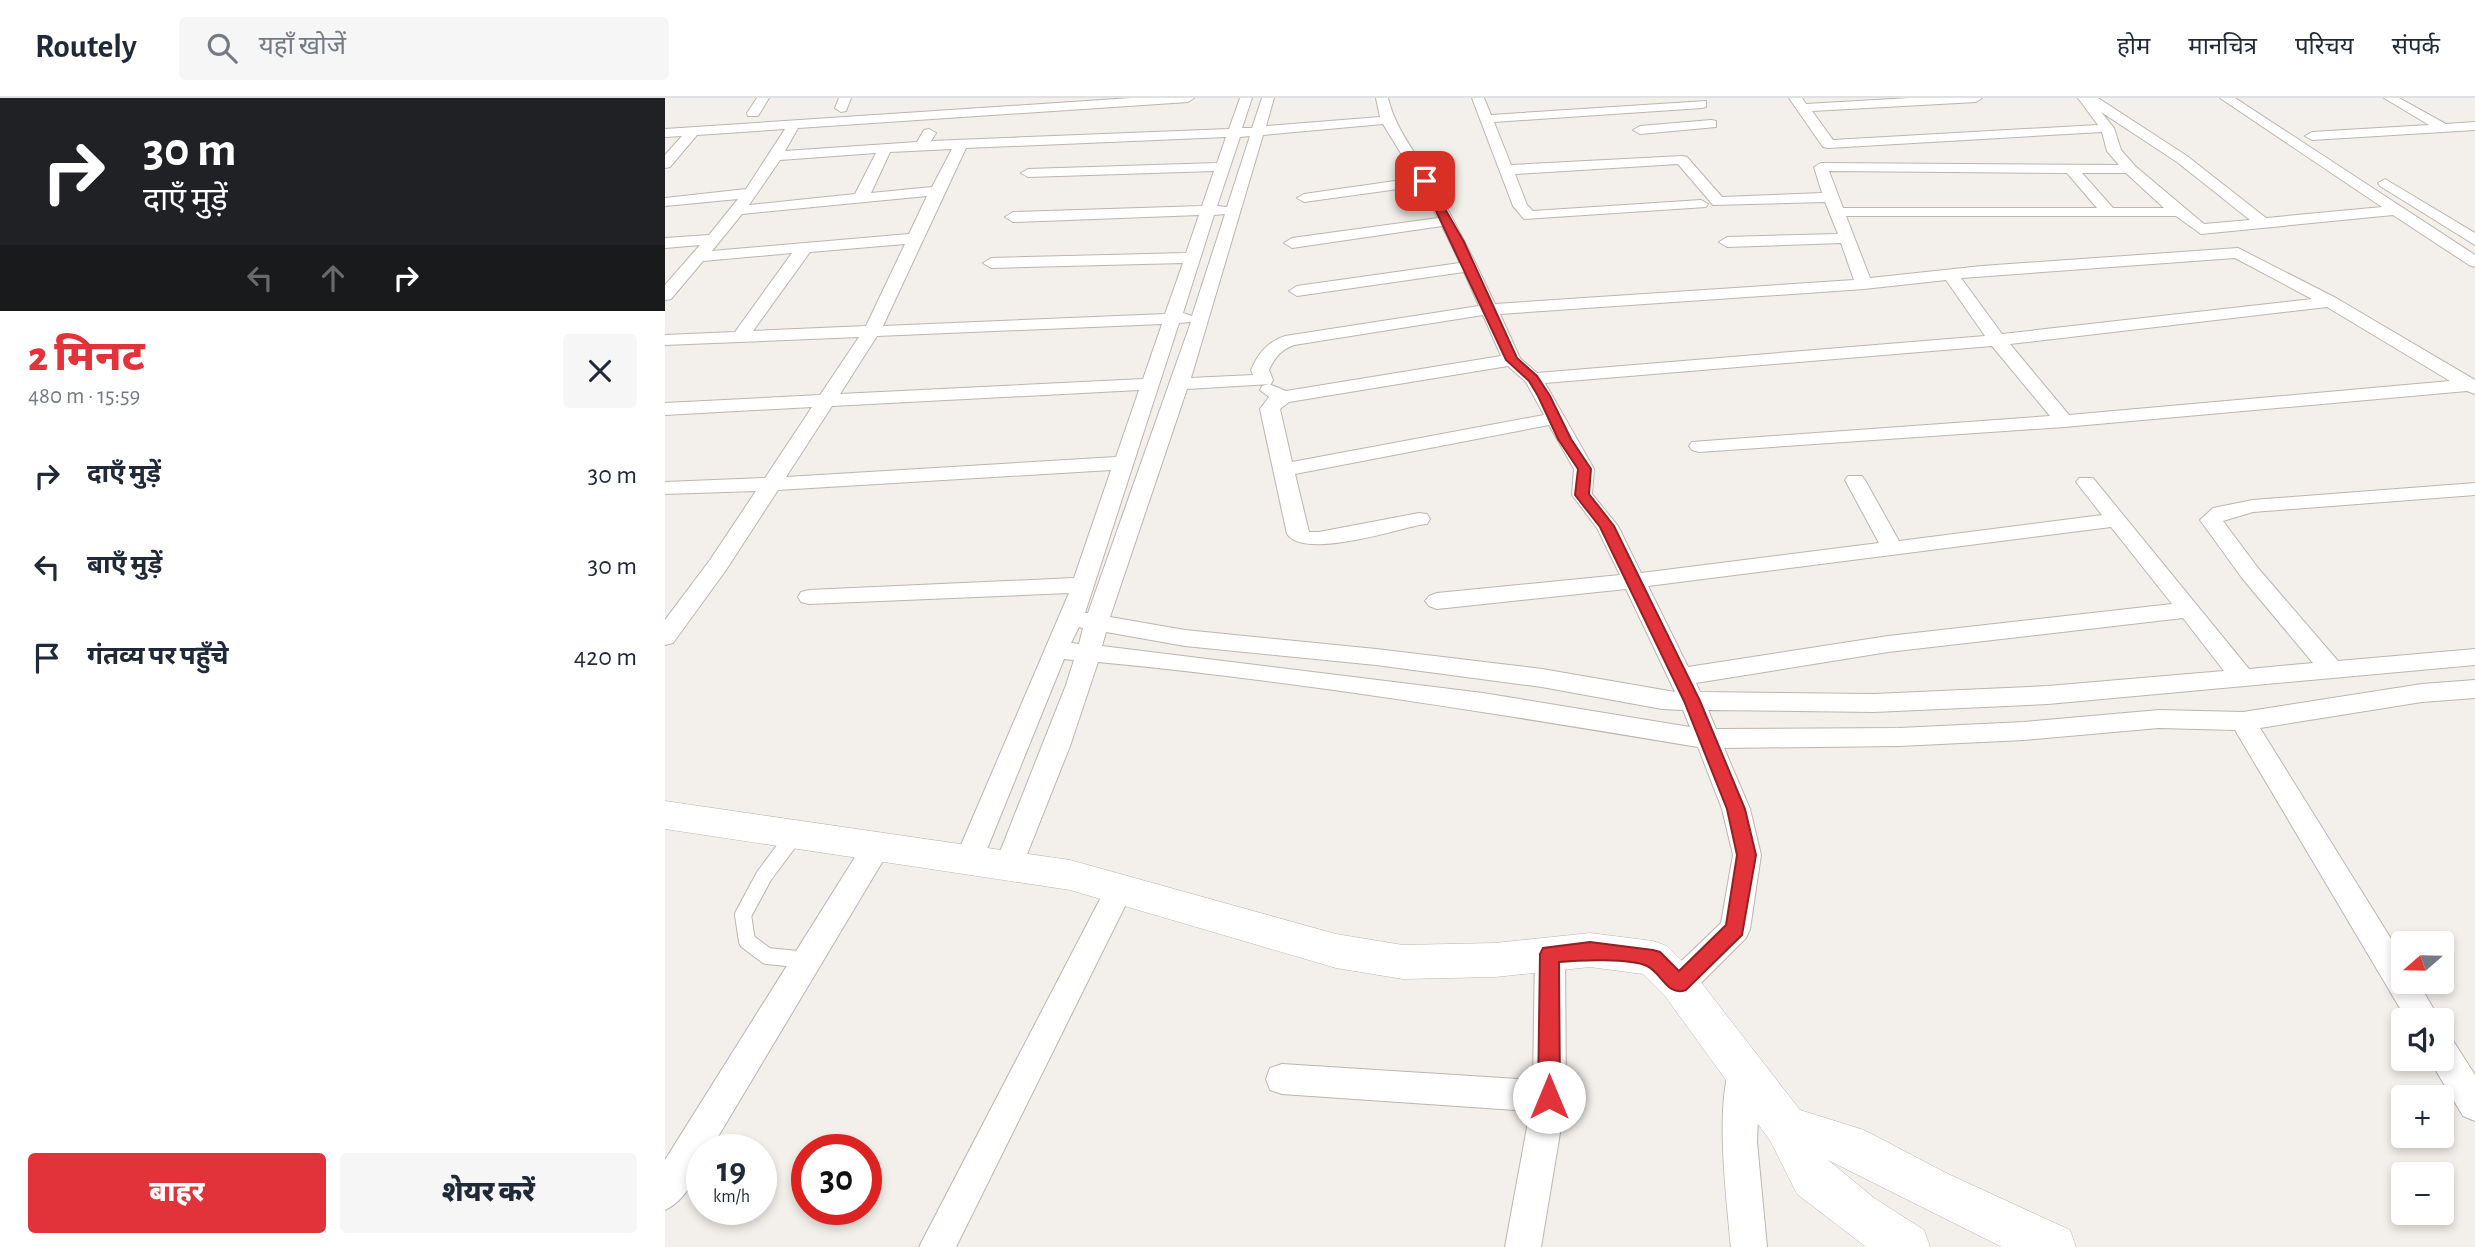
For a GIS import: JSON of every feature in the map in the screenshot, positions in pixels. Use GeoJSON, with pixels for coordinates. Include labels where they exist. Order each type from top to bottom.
{"type":"FeatureCollection","features":[{"type":"Feature","properties":{"kind":"street"},"geometry":{"type":"LineString","coordinates":[[760,110],[843,103],[990,98]]}},
{"type":"Feature","properties":{"kind":"street"},"geometry":{"type":"LineString","coordinates":[[665,132],[940,115],[1063,103],[1188,98]]}},
{"type":"Feature","properties":{"kind":"street"},"geometry":{"type":"LineString","coordinates":[[969,859],[1056,650],[1072,618],[1246,98]]}},
{"type":"Feature","properties":{"kind":"street"},"geometry":{"type":"LineString","coordinates":[[1007,867],[1051,765],[1089,655],[1096,623],[1180,384],[1268,98]]}},
{"type":"Feature","properties":{"kind":"street"},"geometry":{"type":"LineString","coordinates":[[1382,98],[1387,120],[1447,221],[1491,309],[1512,360],[1533,379],[1584,469],[1582,495],[1607,526],[1692,701],[1736,809],[1747,855],[1735,929],[1679,984]]}},
{"type":"Feature","properties":{"kind":"street"},"geometry":{"type":"LineString","coordinates":[[1478,98],[1520,206],[1529,216],[1701,204]]}},
{"type":"Feature","properties":{"kind":"street"},"geometry":{"type":"LineString","coordinates":[[1799,103],[1976,98]]}},
{"type":"Feature","properties":{"kind":"street"},"geometry":{"type":"LineString","coordinates":[[2087,98],[2107,128],[2114,151],[2130,169],[2201,229],[2238,253],[2330,302],[2472,386]]}},
{"type":"Feature","properties":{"kind":"street"},"geometry":{"type":"LineString","coordinates":[[2087,98],[2182,159],[2262,222]]}},
{"type":"Feature","properties":{"kind":"street"},"geometry":{"type":"LineString","coordinates":[[2226,98],[2475,262]]}},
{"type":"Feature","properties":{"kind":"street"},"geometry":{"type":"LineString","coordinates":[[2252,98],[2335,151]]}},
{"type":"Feature","properties":{"kind":"street"},"geometry":{"type":"LineString","coordinates":[[2390,98],[2445,128]]}},
{"type":"Feature","properties":{"kind":"street"},"geometry":{"type":"LineString","coordinates":[[1922,99],[1959,136]]}},
{"type":"Feature","properties":{"kind":"street"},"geometry":{"type":"LineString","coordinates":[[1799,103],[1828,144],[1821,167],[1864,284]]}},
{"type":"Feature","properties":{"kind":"street"},"geometry":{"type":"LineString","coordinates":[[1485,119],[1624,104],[1702,104]]}},
{"type":"Feature","properties":{"kind":"street"},"geometry":{"type":"LineString","coordinates":[[1624,104],[1648,142]]}},
{"type":"Feature","properties":{"kind":"street"},"geometry":{"type":"LineString","coordinates":[[922,146],[940,115]]}},
{"type":"Feature","properties":{"kind":"street"},"geometry":{"type":"LineString","coordinates":[[777,156],[961,144],[1235,134],[1387,120]]}},
{"type":"Feature","properties":{"kind":"street"},"geometry":{"type":"LineString","coordinates":[[665,295],[740,210],[749,193],[777,156],[794,124]]}},
{"type":"Feature","properties":{"kind":"street"},"geometry":{"type":"LineString","coordinates":[[1640,130],[1711,124]]}},
{"type":"Feature","properties":{"kind":"street"},"geometry":{"type":"LineString","coordinates":[[2312,136],[2475,126]]}},
{"type":"Feature","properties":{"kind":"street"},"geometry":{"type":"LineString","coordinates":[[1828,144],[2107,128]]}},
{"type":"Feature","properties":{"kind":"street"},"geometry":{"type":"LineString","coordinates":[[665,164],[693,131]]}},
{"type":"Feature","properties":{"kind":"street"},"geometry":{"type":"LineString","coordinates":[[665,637],[718,565],[872,331],[961,144]]}},
{"type":"Feature","properties":{"kind":"street"},"geometry":{"type":"LineString","coordinates":[[861,198],[884,150]]}},
{"type":"Feature","properties":{"kind":"street"},"geometry":{"type":"LineString","coordinates":[[1506,170],[1682,160],[1718,202],[1831,197]]}},
{"type":"Feature","properties":{"kind":"street"},"geometry":{"type":"LineString","coordinates":[[1028,173],[1223,167]]}},
{"type":"Feature","properties":{"kind":"street"},"geometry":{"type":"LineString","coordinates":[[1821,167],[2130,169]]}},
{"type":"Feature","properties":{"kind":"street"},"geometry":{"type":"LineString","coordinates":[[2071,169],[2109,212]]}},
{"type":"Feature","properties":{"kind":"street"},"geometry":{"type":"LineString","coordinates":[[2370,173],[2475,240]]}},
{"type":"Feature","properties":{"kind":"street"},"geometry":{"type":"LineString","coordinates":[[1304,198],[1425,181]]}},
{"type":"Feature","properties":{"kind":"street"},"geometry":{"type":"LineString","coordinates":[[740,210],[937,191]]}},
{"type":"Feature","properties":{"kind":"street"},"geometry":{"type":"LineString","coordinates":[[665,202],[749,193]]}},
{"type":"Feature","properties":{"kind":"street"},"geometry":{"type":"LineString","coordinates":[[1013,216],[1232,210]]}},
{"type":"Feature","properties":{"kind":"street"},"geometry":{"type":"LineString","coordinates":[[2201,229],[2397,211]]}},
{"type":"Feature","properties":{"kind":"street"},"geometry":{"type":"LineString","coordinates":[[1838,212],[2180,212]]}},
{"type":"Feature","properties":{"kind":"street"},"geometry":{"type":"LineString","coordinates":[[1292,243],[1447,221]]}},
{"type":"Feature","properties":{"kind":"street"},"geometry":{"type":"LineString","coordinates":[[699,257],[915,238]]}},
{"type":"Feature","properties":{"kind":"street"},"geometry":{"type":"LineString","coordinates":[[1727,242],[1847,238]]}},
{"type":"Feature","properties":{"kind":"street"},"geometry":{"type":"LineString","coordinates":[[665,243],[714,239]]}},
{"type":"Feature","properties":{"kind":"street"},"geometry":{"type":"LineString","coordinates":[[739,338],[806,246]]}},
{"type":"Feature","properties":{"kind":"street"},"geometry":{"type":"LineString","coordinates":[[1284,397],[1270,391],[1260,370],[1266,355],[1279,344],[1491,309],[1864,284],[1982,271],[2238,253]]}},
{"type":"Feature","properties":{"kind":"street"},"geometry":{"type":"LineString","coordinates":[[991,264],[1193,258]]}},
{"type":"Feature","properties":{"kind":"street"},"geometry":{"type":"LineString","coordinates":[[1297,291],[1470,266]]}},
{"type":"Feature","properties":{"kind":"street"},"geometry":{"type":"LineString","coordinates":[[1951,276],[1997,340],[2064,421]]}},
{"type":"Feature","properties":{"kind":"street"},"geometry":{"type":"LineString","coordinates":[[1533,379],[1997,340],[2330,302]]}},
{"type":"Feature","properties":{"kind":"street"},"geometry":{"type":"LineString","coordinates":[[665,340],[1201,317]]}},
{"type":"Feature","properties":{"kind":"street"},"geometry":{"type":"LineString","coordinates":[[1419,519],[1319,539],[1304,538],[1298,534],[1270,409],[1273,403],[1284,397],[1512,360]]}},
{"type":"Feature","properties":{"kind":"street"},"geometry":{"type":"LineString","coordinates":[[1180,384],[1263,380]]}},
{"type":"Feature","properties":{"kind":"street"},"geometry":{"type":"LineString","coordinates":[[665,409],[1151,384]]}},
{"type":"Feature","properties":{"kind":"street"},"geometry":{"type":"LineString","coordinates":[[1699,446],[2064,421],[2472,386]]}},
{"type":"Feature","properties":{"kind":"street"},"geometry":{"type":"LineString","coordinates":[[1283,470],[1556,418]]}},
{"type":"Feature","properties":{"kind":"street"},"geometry":{"type":"LineString","coordinates":[[665,488],[771,485],[1123,463]]}},
{"type":"Feature","properties":{"kind":"street"},"geometry":{"type":"LineString","coordinates":[[1855,481],[1893,549]]}},
{"type":"Feature","properties":{"kind":"street"},"geometry":{"type":"LineString","coordinates":[[2085,482],[2244,679]]}},
{"type":"Feature","properties":{"kind":"street"},"geometry":{"type":"LineString","coordinates":[[2333,671],[2250,573],[2210,520],[2220,513],[2253,506],[2475,489]]}},
{"type":"Feature","properties":{"kind":"street"},"geometry":{"type":"LineString","coordinates":[[1437,601],[1633,581],[2116,520]]}},
{"type":"Feature","properties":{"kind":"street"},"geometry":{"type":"LineString","coordinates":[[809,597],[1083,585]]}},
{"type":"Feature","properties":{"kind":"street"},"geometry":{"type":"LineString","coordinates":[[1680,677],[1888,644],[2189,610]]}},
{"type":"Feature","properties":{"kind":"street"},"geometry":{"type":"LineString","coordinates":[[1072,618],[1185,638],[1376,657],[1542,678],[1662,700],[1692,701],[1874,703],[2048,695],[2475,657]]}},
{"type":"Feature","properties":{"kind":"street"},"geometry":{"type":"LineString","coordinates":[[1056,650],[1164,660],[1483,702],[1707,739],[1927,736],[2024,731],[2159,719],[2243,721],[2422,693],[2475,689]]}},
{"type":"Feature","properties":{"kind":"street"},"geometry":{"type":"LineString","coordinates":[[2243,721],[2417,1008]]}},
{"type":"Feature","properties":{"kind":"street"},"geometry":{"type":"LineString","coordinates":[[665,815],[969,859],[1007,867],[1070,874],[1336,951],[1403,962],[1495,960],[1590,950],[1653,958],[1679,984],[1786,1127],[1813,1178],[1858,1214],[1907,1247]]}},
{"type":"Feature","properties":{"kind":"street"},"geometry":{"type":"LineString","coordinates":[[665,1192],[877,846]]}},
{"type":"Feature","properties":{"kind":"street"},"geometry":{"type":"LineString","coordinates":[[937,1247],[1120,888]]}},
{"type":"Feature","properties":{"kind":"street"},"geometry":{"type":"LineString","coordinates":[[1523,1247],[1549,1097],[1550,954]]}},
{"type":"Feature","properties":{"kind":"street"},"geometry":{"type":"LineString","coordinates":[[2454,1070],[2475,1105]]}},
{"type":"Feature","properties":{"kind":"street"},"geometry":{"type":"LineString","coordinates":[[1744,1072],[1740,1142],[1749,1247]]}},
{"type":"Feature","properties":{"kind":"street"},"geometry":{"type":"LineString","coordinates":[[1282,1079],[1549,1097]]}},
{"type":"Feature","properties":{"kind":"street"},"geometry":{"type":"LineString","coordinates":[[1786,1127],[1848,1145],[1930,1189],[2053,1247]]}},
{"type":"Feature","properties":{"kind":"lane"},"geometry":{"type":"LineString","coordinates":[[795,834],[764,876],[743,915],[747,941],[767,956],[807,960]]}},
{"type":"Feature","properties":{"kind":"route"},"geometry":{"type":"LineString","coordinates":[[1425,181],[1458,242],[1508,345],[1512,360],[1533,379],[1584,469],[1582,495],[1607,526],[1692,701],[1736,809],[1747,855],[1735,929],[1679,984],[1653,958],[1590,950],[1550,954],[1549,1097]]}}]}
